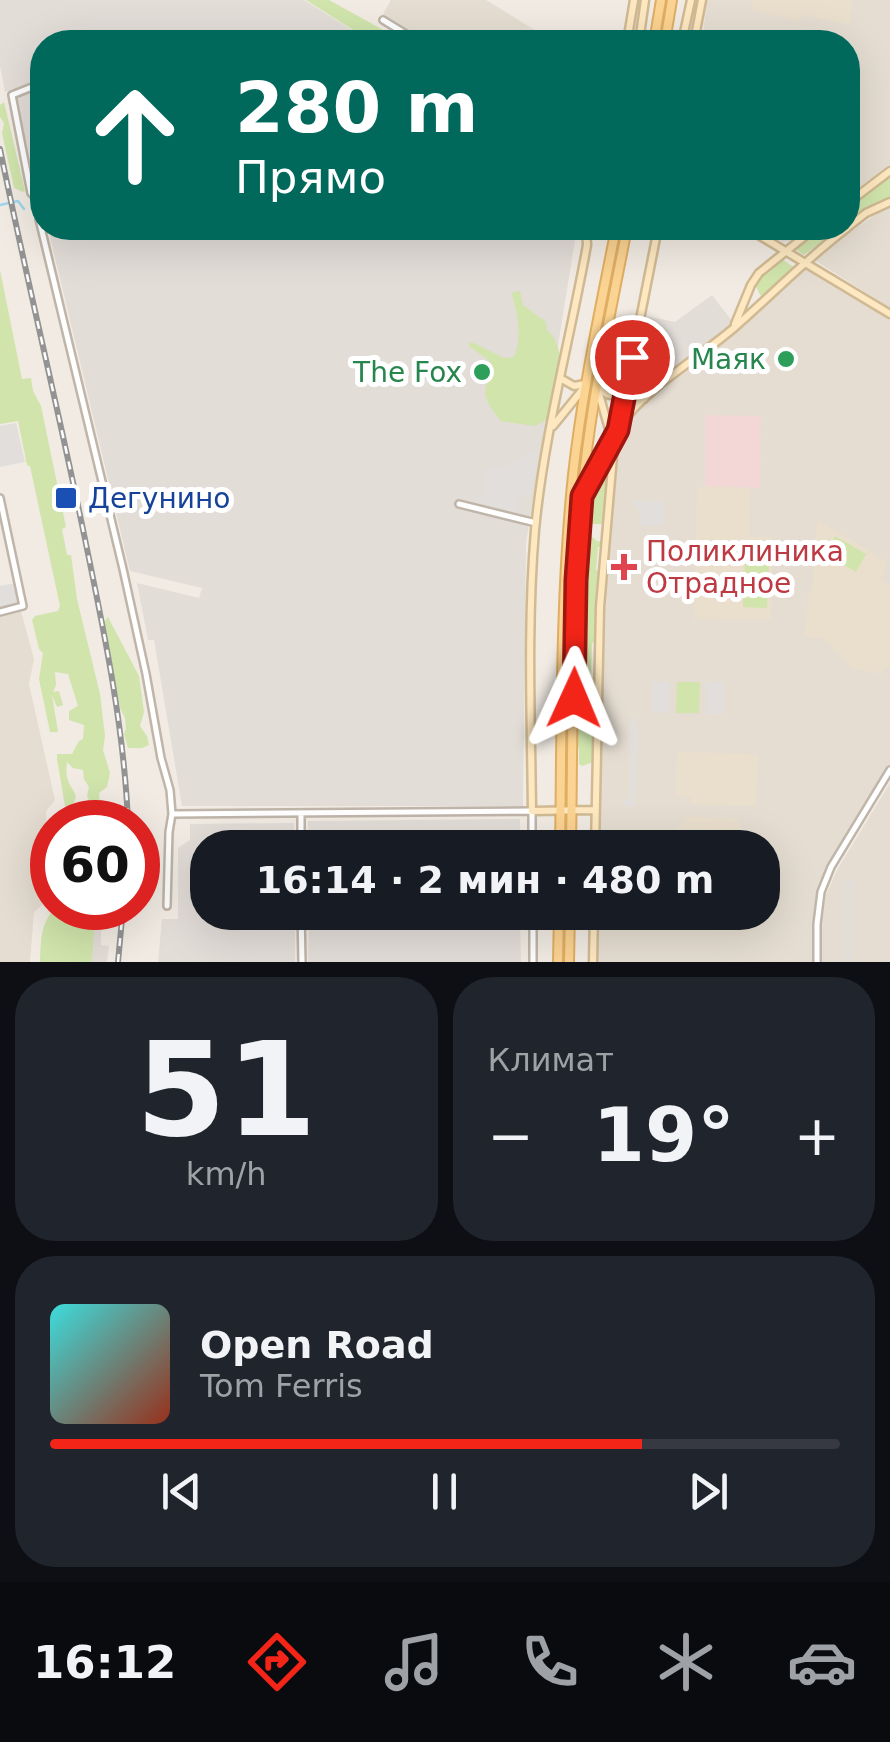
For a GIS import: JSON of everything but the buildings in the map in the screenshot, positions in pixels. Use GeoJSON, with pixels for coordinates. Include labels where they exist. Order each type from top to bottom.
{"type":"FeatureCollection","features":[{"type":"Feature","properties":{"kind":"main road"},"geometry":{"type":"LineString","coordinates":[[656,30],[661,0]]}},
{"type":"Feature","properties":{"kind":"main road"},"geometry":{"type":"LineString","coordinates":[[667,30],[672,0]]}},
{"type":"Feature","properties":{"kind":"main road"},"geometry":{"type":"LineString","coordinates":[[694,30],[696,0]]}},
{"type":"Feature","properties":{"kind":"main road"},"geometry":{"type":"LineString","coordinates":[[686,28],[696,0]]}},
{"type":"Feature","properties":{"kind":"main road"},"geometry":{"type":"LineString","coordinates":[[694,30],[696,0]]}},
{"type":"Feature","properties":{"kind":"main road"},"geometry":{"type":"LineString","coordinates":[[640,1],[641,30]]}},
{"type":"Feature","properties":{"kind":"main road"},"geometry":{"type":"LineString","coordinates":[[631,30],[640,1]]}},
{"type":"Feature","properties":{"kind":"main road"},"geometry":{"type":"LineString","coordinates":[[686,28],[694,10]]}},
{"type":"Feature","properties":{"kind":"main road"},"geometry":{"type":"LineString","coordinates":[[860,193],[890,170]]}},
{"type":"Feature","properties":{"kind":"main road"},"geometry":{"type":"LineString","coordinates":[[860,217],[890,202]]}},
{"type":"Feature","properties":{"kind":"main road"},"geometry":{"type":"LineString","coordinates":[[587,240],[536,523],[530,605],[532,812],[595,810]]}},
{"type":"Feature","properties":{"kind":"main road"},"geometry":{"type":"LineString","coordinates":[[560,830],[566,565],[574,462],[614,240]]}},
{"type":"Feature","properties":{"kind":"main road"},"geometry":{"type":"LineString","coordinates":[[571,830],[576,580],[582,496],[598,381],[625,240]]}},
{"type":"Feature","properties":{"kind":"main road"},"geometry":{"type":"LineString","coordinates":[[595,830],[600,606],[614,452],[656,240]]}},
{"type":"Feature","properties":{"kind":"main road"},"geometry":{"type":"LineString","coordinates":[[768,240],[890,314]]}},
{"type":"Feature","properties":{"kind":"main road"},"geometry":{"type":"LineString","coordinates":[[732,329],[756,278],[799,240]]}},
{"type":"Feature","properties":{"kind":"main road"},"geometry":{"type":"LineString","coordinates":[[582,496],[625,418],[831,240]]}},
{"type":"Feature","properties":{"kind":"main road"},"geometry":{"type":"LineString","coordinates":[[756,278],[757,295],[772,294]]}},
{"type":"Feature","properties":{"kind":"main road"},"geometry":{"type":"LineString","coordinates":[[560,378],[576,386],[586,384]]}},
{"type":"Feature","properties":{"kind":"main road"},"geometry":{"type":"LineString","coordinates":[[598,381],[606,394],[636,401],[647,398]]}},
{"type":"Feature","properties":{"kind":"main road"},"geometry":{"type":"LineString","coordinates":[[598,381],[614,452]]}},
{"type":"Feature","properties":{"kind":"main road"},"geometry":{"type":"LineString","coordinates":[[550,430],[586,384]]}},
{"type":"Feature","properties":{"kind":"main road"},"geometry":{"type":"LineString","coordinates":[[558,962],[559,930]]}},
{"type":"Feature","properties":{"kind":"main road"},"geometry":{"type":"LineString","coordinates":[[569,962],[570,930]]}},
{"type":"Feature","properties":{"kind":"main road"},"geometry":{"type":"LineString","coordinates":[[593,962],[594,930]]}},
{"type":"Feature","properties":{"kind":"street"},"geometry":{"type":"LineString","coordinates":[[383,20],[399,30]]}},
{"type":"Feature","properties":{"kind":"street"},"geometry":{"type":"LineString","coordinates":[[30,87],[12,95],[30,186]]}},
{"type":"Feature","properties":{"kind":"street"},"geometry":{"type":"LineString","coordinates":[[44,240],[123,568],[160,758],[170,790],[167,906]]}},
{"type":"Feature","properties":{"kind":"street"},"geometry":{"type":"LineString","coordinates":[[0,498],[23,606],[0,612]]}},
{"type":"Feature","properties":{"kind":"street"},"geometry":{"type":"LineString","coordinates":[[459,504],[536,523]]}},
{"type":"Feature","properties":{"kind":"street"},"geometry":{"type":"LineString","coordinates":[[816,962],[821,892],[831,866],[890,770]]}},
{"type":"Feature","properties":{"kind":"street"},"geometry":{"type":"LineString","coordinates":[[172,814],[532,812],[532,830]]}},
{"type":"Feature","properties":{"kind":"street"},"geometry":{"type":"LineString","coordinates":[[301,813],[301,830]]}},
{"type":"Feature","properties":{"kind":"street"},"geometry":{"type":"LineString","coordinates":[[301,930],[302,962]]}},
{"type":"Feature","properties":{"kind":"street"},"geometry":{"type":"LineString","coordinates":[[532,930],[533,962]]}},
{"type":"Feature","properties":{"kind":"shaded area"},"geometry":{"type":"Polygon","coordinates":[[[0,0],[304,0],[352,30],[30,30],[30,82],[5,92],[0,66],[0,0]]]}},
{"type":"Feature","properties":{"kind":"shaded area"},"geometry":{"type":"Polygon","coordinates":[[[391,0],[486,0],[535,30],[405,30],[382,16],[391,0]]]}},
{"type":"Feature","properties":{"kind":"shaded area"},"geometry":{"type":"Polygon","coordinates":[[[707,0],[890,0],[890,164],[860,187],[860,30],[703,30],[707,0]]]}},
{"type":"Feature","properties":{"kind":"shaded area"},"geometry":{"type":"Polygon","coordinates":[[[753,0],[852,0],[850,24],[801,15],[800,21],[751,10],[753,0]]]}},
{"type":"Feature","properties":{"kind":"shaded area"},"geometry":{"type":"Polygon","coordinates":[[[30,91],[30,162],[17,96],[30,91]]]}},
{"type":"Feature","properties":{"kind":"shaded area"},"geometry":{"type":"Polygon","coordinates":[[[890,205],[890,308],[816,261],[819,253],[838,240],[860,240],[860,225],[890,205]]]}},
{"type":"Feature","properties":{"kind":"shaded area"},"geometry":{"type":"Polygon","coordinates":[[[51,240],[575,240],[526,543],[523,806],[182,806],[154,640],[148,640],[137,583],[199,598],[202,588],[130,571],[51,240]]]}},
{"type":"Feature","properties":{"kind":"shaded area"},"geometry":{"type":"Polygon","coordinates":[[[803,270],[808,270],[890,320],[890,766],[828,867],[819,894],[815,962],[597,962],[597,930],[780,930],[780,830],[598,830],[605,589],[617,448],[623,425],[803,270]]]}},
{"type":"Feature","properties":{"kind":"shaded area"},"geometry":{"type":"Polygon","coordinates":[[[712,295],[732,321],[730,325],[635,398],[632,394],[646,316],[675,322],[712,295]]]}},
{"type":"Feature","properties":{"kind":"shaded area"},"geometry":{"type":"Polygon","coordinates":[[[705,415],[761,416],[760,488],[705,486],[705,415]]]}},
{"type":"Feature","properties":{"kind":"shaded area"},"geometry":{"type":"Polygon","coordinates":[[[16,423],[25,462],[0,467],[0,426],[16,423]]]}},
{"type":"Feature","properties":{"kind":"shaded area"},"geometry":{"type":"Polygon","coordinates":[[[532,452],[538,453],[530,496],[519,495],[515,513],[474,503],[476,498],[482,500],[489,467],[505,467],[532,452]]]}},
{"type":"Feature","properties":{"kind":"shaded area"},"geometry":{"type":"Polygon","coordinates":[[[697,488],[750,488],[749,537],[773,537],[771,620],[694,619],[697,488]]]}},
{"type":"Feature","properties":{"kind":"shaded area"},"geometry":{"type":"Polygon","coordinates":[[[633,500],[664,502],[663,526],[639,525],[640,511],[633,500]]]}},
{"type":"Feature","properties":{"kind":"shaded area"},"geometry":{"type":"Polygon","coordinates":[[[817,520],[887,564],[881,580],[890,586],[890,668],[885,667],[881,674],[851,668],[823,638],[804,637],[817,520]]]}},
{"type":"Feature","properties":{"kind":"shaded area"},"geometry":{"type":"Polygon","coordinates":[[[16,583],[21,605],[0,610],[0,586],[16,583]]]}},
{"type":"Feature","properties":{"kind":"shaded area"},"geometry":{"type":"Polygon","coordinates":[[[21,611],[34,659],[29,684],[55,800],[30,800],[30,962],[0,962],[0,617],[21,611]]]}},
{"type":"Feature","properties":{"kind":"shaded area"},"geometry":{"type":"Polygon","coordinates":[[[653,682],[670,682],[669,713],[652,712],[653,682]]]}},
{"type":"Feature","properties":{"kind":"shaded area"},"geometry":{"type":"Polygon","coordinates":[[[706,682],[724,682],[724,714],[705,714],[706,682]]]}},
{"type":"Feature","properties":{"kind":"shaded area"},"geometry":{"type":"Polygon","coordinates":[[[633,717],[638,725],[634,807],[624,806],[624,799],[630,799],[633,717]]]}},
{"type":"Feature","properties":{"kind":"shaded area"},"geometry":{"type":"Polygon","coordinates":[[[677,752],[758,754],[756,806],[691,805],[691,797],[676,797],[677,752]]]}},
{"type":"Feature","properties":{"kind":"shaded area"},"geometry":{"type":"Polygon","coordinates":[[[890,783],[890,962],[822,962],[826,895],[890,783]]]}},
{"type":"Feature","properties":{"kind":"shaded area"},"geometry":{"type":"Polygon","coordinates":[[[688,817],[736,818],[741,830],[678,830],[688,817]]]}},
{"type":"Feature","properties":{"kind":"shaded area"},"geometry":{"type":"Polygon","coordinates":[[[520,819],[520,830],[308,830],[308,821],[520,819]]]}},
{"type":"Feature","properties":{"kind":"shaded area"},"geometry":{"type":"Polygon","coordinates":[[[294,823],[294,830],[190,830],[190,824],[294,823]]]}},
{"type":"Feature","properties":{"kind":"shaded area"},"geometry":{"type":"Polygon","coordinates":[[[190,840],[190,930],[295,930],[295,962],[158,962],[162,919],[178,919],[178,848],[190,840]]]}},
{"type":"Feature","properties":{"kind":"shaded area"},"geometry":{"type":"Polygon","coordinates":[[[843,880],[855,880],[853,962],[841,962],[843,880]]]}},
{"type":"Feature","properties":{"kind":"shaded area"},"geometry":{"type":"Polygon","coordinates":[[[94,930],[101,930],[101,945],[109,946],[107,962],[92,962],[94,930]]]}},
{"type":"Feature","properties":{"kind":"shaded area"},"geometry":{"type":"Polygon","coordinates":[[[309,930],[520,930],[521,962],[308,962],[309,930]]]}},
{"type":"Feature","properties":{"kind":"green space"},"geometry":{"type":"Polygon","coordinates":[[[306,0],[329,0],[383,30],[353,30],[306,0]]]}},
{"type":"Feature","properties":{"kind":"green space"},"geometry":{"type":"Polygon","coordinates":[[[4,102],[23,192],[14,188],[2,133],[0,105],[4,102]]]}},
{"type":"Feature","properties":{"kind":"green space"},"geometry":{"type":"Polygon","coordinates":[[[890,175],[890,197],[860,212],[860,199],[890,175]]]}},
{"type":"Feature","properties":{"kind":"green space"},"geometry":{"type":"Polygon","coordinates":[[[807,240],[824,240],[804,255],[795,249],[807,240]]]}},
{"type":"Feature","properties":{"kind":"green space"},"geometry":{"type":"Polygon","coordinates":[[[782,259],[795,268],[765,296],[760,295],[756,286],[761,276],[782,259]]]}},
{"type":"Feature","properties":{"kind":"green space"},"geometry":{"type":"Polygon","coordinates":[[[0,270],[22,379],[31,378],[41,406],[66,527],[62,529],[67,555],[71,555],[77,599],[100,694],[103,750],[110,773],[99,800],[89,800],[83,770],[67,762],[67,778],[76,797],[64,800],[57,754],[72,754],[83,739],[84,725],[69,720],[69,711],[78,706],[68,674],[55,672],[53,692],[59,691],[63,705],[57,707],[52,695],[58,732],[50,732],[39,679],[43,653],[32,620],[58,611],[60,606],[18,421],[0,424],[0,270]]]}},
{"type":"Feature","properties":{"kind":"green space"},"geometry":{"type":"Polygon","coordinates":[[[520,291],[523,305],[546,322],[559,349],[557,384],[548,419],[535,426],[500,421],[485,393],[490,361],[469,346],[474,343],[504,358],[514,357],[518,326],[512,295],[520,291]]]}},
{"type":"Feature","properties":{"kind":"green space"},"geometry":{"type":"Polygon","coordinates":[[[607,458],[604,524],[585,524],[585,496],[607,458]]]}},
{"type":"Feature","properties":{"kind":"green space"},"geometry":{"type":"Polygon","coordinates":[[[584,535],[588,540],[591,536],[602,542],[602,547],[598,547],[596,570],[600,571],[592,643],[593,762],[582,766],[579,747],[575,747],[579,555],[584,535]]]}},
{"type":"Feature","properties":{"kind":"green space"},"geometry":{"type":"Polygon","coordinates":[[[835,536],[866,554],[856,572],[825,554],[835,536]]]}},
{"type":"Feature","properties":{"kind":"green space"},"geometry":{"type":"Polygon","coordinates":[[[745,562],[769,563],[767,608],[743,607],[745,562]]]}},
{"type":"Feature","properties":{"kind":"green space"},"geometry":{"type":"Polygon","coordinates":[[[108,617],[139,676],[144,712],[140,726],[149,745],[142,748],[128,748],[124,734],[125,718],[104,622],[108,617]]]}},
{"type":"Feature","properties":{"kind":"green space"},"geometry":{"type":"Polygon","coordinates":[[[677,682],[700,682],[699,713],[676,713],[677,682]]]}},
{"type":"Feature","properties":{"kind":"green space"},"geometry":{"type":"Polygon","coordinates":[[[43,930],[94,930],[92,962],[40,962],[43,930]]]}},
{"type":"Feature","properties":{"kind":"waterway"},"geometry":{"type":"LineString","coordinates":[[0,205],[18,201],[24,209]]}},
{"type":"Feature","properties":{"kind":"railway"},"geometry":{"type":"LineString","coordinates":[[0,149],[100,613],[118,717],[127,800]]}},
{"type":"Feature","properties":{"kind":"railway"},"geometry":{"type":"LineString","coordinates":[[118,962],[121,930]]}},
{"type":"Feature","properties":{"kind":"place","name":"Маяк"},"geometry":{"type":"Point","coordinates":[786,359]}},
{"type":"Feature","properties":{"kind":"place","name":"The Fox"},"geometry":{"type":"Point","coordinates":[482,372]}},
{"type":"Feature","properties":{"kind":"place","name":"Дегунино"},"geometry":{"type":"Point","coordinates":[66,498]}},
{"type":"Feature","properties":{"kind":"place","name":"Поликлиника Отрадное"},"geometry":{"type":"Point","coordinates":[624,567]}},
{"type":"Feature","properties":{"kind":"route"},"geometry":{"type":"LineString","coordinates":[[574,698],[582,496],[618,430],[632,357]]}}]}
